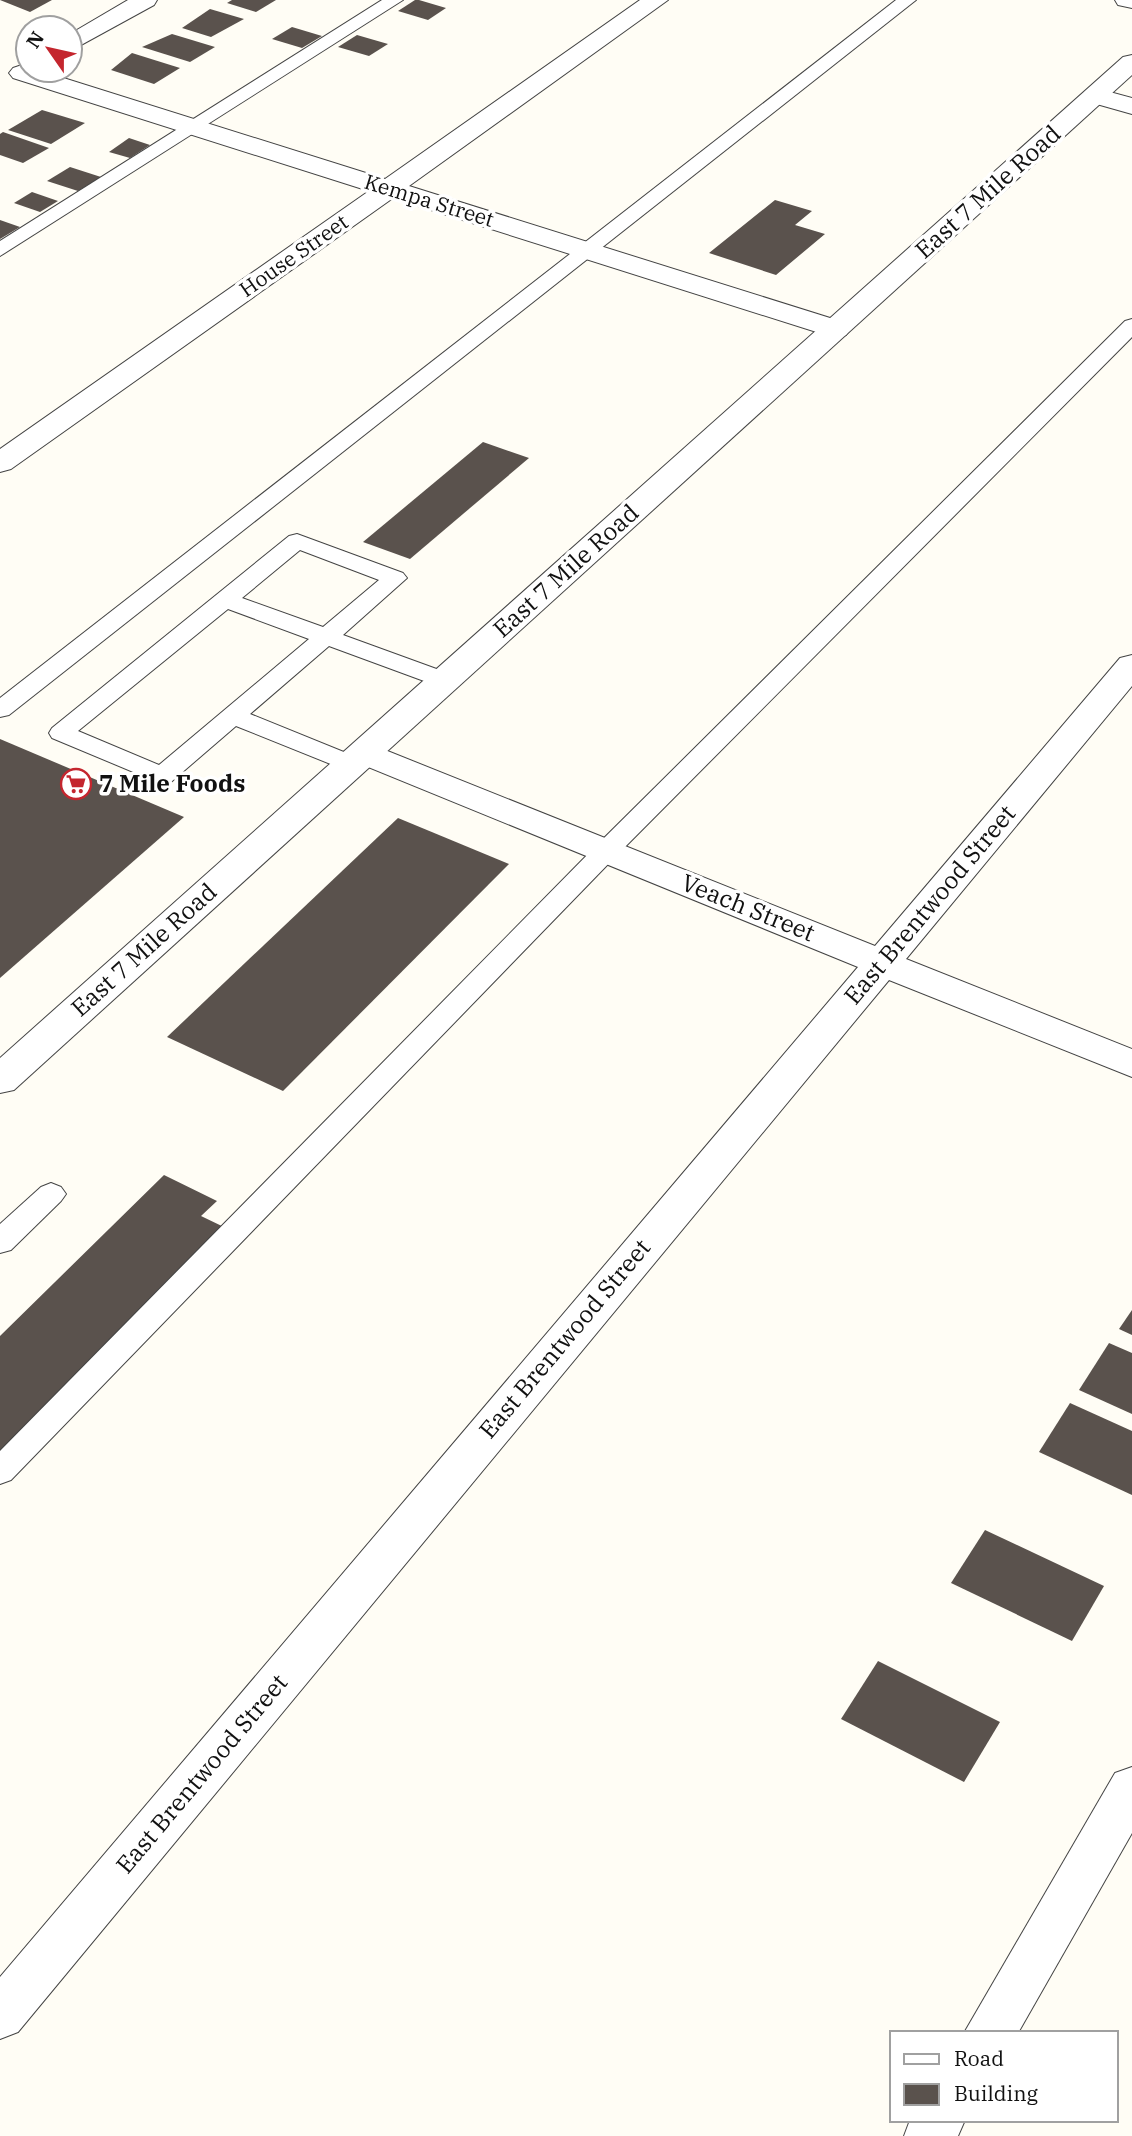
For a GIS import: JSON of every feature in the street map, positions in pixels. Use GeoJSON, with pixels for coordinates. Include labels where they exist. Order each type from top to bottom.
{"type":"FeatureCollection","features":[{"type":"Feature","properties":{"kind":"street"},"geometry":{"type":"LineString","coordinates":[[84,36],[145,0]]}},
{"type":"Feature","properties":{"kind":"street","name":"House Street"},"geometry":{"type":"LineString","coordinates":[[0,463],[656,0]]}},
{"type":"Feature","properties":{"kind":"street","name":"East 7 Mile Road"},"geometry":{"type":"LineString","coordinates":[[0,1080],[1132,62]]}},
{"type":"Feature","properties":{"kind":"street","name":"Kempa Street"},"geometry":{"type":"LineString","coordinates":[[45,84],[194,127],[836,329]]}},
{"type":"Feature","properties":{"kind":"street"},"geometry":{"type":"LineString","coordinates":[[1095,96],[1132,106]]}},
{"type":"Feature","properties":{"kind":"street","name":"East Brentwood Street"},"geometry":{"type":"LineString","coordinates":[[0,2015],[1132,665]]}},
{"type":"Feature","properties":{"kind":"street","name":"Veach Street"},"geometry":{"type":"LineString","coordinates":[[358,758],[606,851],[1132,1063]]}},
{"type":"Feature","properties":{"kind":"street"},"geometry":{"type":"LineString","coordinates":[[991,2031],[1132,1788]]}},
{"type":"Feature","properties":{"kind":"lane"},"geometry":{"type":"LineString","coordinates":[[0,250],[394,0]]}},
{"type":"Feature","properties":{"kind":"lane"},"geometry":{"type":"LineString","coordinates":[[0,710],[590,251],[907,0]]}},
{"type":"Feature","properties":{"kind":"lane"},"geometry":{"type":"LineString","coordinates":[[0,1471],[606,851],[1132,325]]}},
{"type":"Feature","properties":{"kind":"lane"},"geometry":{"type":"LineString","coordinates":[[297,541],[395,578],[162,776],[61,733],[226,600],[297,541]]}},
{"type":"Feature","properties":{"kind":"lane"},"geometry":{"type":"LineString","coordinates":[[226,600],[444,680]]}},
{"type":"Feature","properties":{"kind":"lane"},"geometry":{"type":"LineString","coordinates":[[233,716],[358,758]]}},
{"type":"Feature","properties":{"kind":"lane"},"geometry":{"type":"LineString","coordinates":[[0,1242],[51,1194]]}},
{"type":"Feature","properties":{"kind":"building"},"geometry":{"type":"Polygon","coordinates":[[[0,0],[52,0],[30,12],[0,0]]]}},
{"type":"Feature","properties":{"kind":"building"},"geometry":{"type":"Polygon","coordinates":[[[232,0],[276,0],[256,12],[227,3],[232,0]]]}},
{"type":"Feature","properties":{"kind":"building"},"geometry":{"type":"Polygon","coordinates":[[[415,0],[446,8],[428,20],[398,11],[415,0]]]}},
{"type":"Feature","properties":{"kind":"building"},"geometry":{"type":"Polygon","coordinates":[[[210,9],[244,19],[211,37],[182,28],[210,9]]]}},
{"type":"Feature","properties":{"kind":"building"},"geometry":{"type":"Polygon","coordinates":[[[292,27],[322,36],[302,48],[272,39],[292,27]]]}},
{"type":"Feature","properties":{"kind":"building"},"geometry":{"type":"Polygon","coordinates":[[[172,34],[215,47],[190,62],[142,47],[172,34]]]}},
{"type":"Feature","properties":{"kind":"building"},"geometry":{"type":"Polygon","coordinates":[[[357,35],[388,44],[369,56],[338,47],[357,35]]]}},
{"type":"Feature","properties":{"kind":"building"},"geometry":{"type":"Polygon","coordinates":[[[132,53],[180,68],[154,84],[111,70],[132,53]]]}},
{"type":"Feature","properties":{"kind":"building"},"geometry":{"type":"Polygon","coordinates":[[[42,110],[85,123],[51,144],[8,130],[42,110]]]}},
{"type":"Feature","properties":{"kind":"building"},"geometry":{"type":"Polygon","coordinates":[[[3,132],[49,148],[23,163],[0,155],[0,134],[3,132]]]}},
{"type":"Feature","properties":{"kind":"building"},"geometry":{"type":"Polygon","coordinates":[[[129,138],[150,145],[130,158],[109,152],[129,138]]]}},
{"type":"Feature","properties":{"kind":"building"},"geometry":{"type":"Polygon","coordinates":[[[70,167],[101,177],[78,191],[47,181],[70,167]]]}},
{"type":"Feature","properties":{"kind":"building"},"geometry":{"type":"Polygon","coordinates":[[[32,192],[58,201],[40,212],[14,203],[32,192]]]}},
{"type":"Feature","properties":{"kind":"building"},"geometry":{"type":"Polygon","coordinates":[[[775,200],[812,211],[795,225],[825,234],[776,275],[709,253],[775,200]]]}},
{"type":"Feature","properties":{"kind":"building"},"geometry":{"type":"Polygon","coordinates":[[[0,220],[20,227],[0,239],[0,220]]]}},
{"type":"Feature","properties":{"kind":"building"},"geometry":{"type":"Polygon","coordinates":[[[483,442],[529,458],[410,559],[363,542],[483,442]]]}},
{"type":"Feature","properties":{"kind":"building"},"geometry":{"type":"Polygon","coordinates":[[[0,739],[184,817],[0,978],[0,739]]]}},
{"type":"Feature","properties":{"kind":"building"},"geometry":{"type":"Polygon","coordinates":[[[398,818],[509,864],[283,1091],[167,1037],[398,818]]]}},
{"type":"Feature","properties":{"kind":"building"},"geometry":{"type":"Polygon","coordinates":[[[164,1175],[217,1201],[201,1216],[228,1229],[0,1463],[0,1336],[164,1175]]]}},
{"type":"Feature","properties":{"kind":"building"},"geometry":{"type":"Polygon","coordinates":[[[1132,1310],[1132,1335],[1119,1329],[1132,1310]]]}},
{"type":"Feature","properties":{"kind":"building"},"geometry":{"type":"Polygon","coordinates":[[[1109,1343],[1132,1353],[1132,1414],[1079,1390],[1109,1343]]]}},
{"type":"Feature","properties":{"kind":"building"},"geometry":{"type":"Polygon","coordinates":[[[1070,1403],[1132,1431],[1132,1495],[1039,1452],[1070,1403]]]}},
{"type":"Feature","properties":{"kind":"building"},"geometry":{"type":"Polygon","coordinates":[[[985,1530],[1104,1586],[1072,1641],[951,1583],[985,1530]]]}},
{"type":"Feature","properties":{"kind":"building"},"geometry":{"type":"Polygon","coordinates":[[[878,1661],[1000,1722],[964,1782],[841,1719],[878,1661]]]}},
{"type":"Feature","properties":{"kind":"place","name":"7 Mile Foods"},"geometry":{"type":"Point","coordinates":[76,784]}}]}
